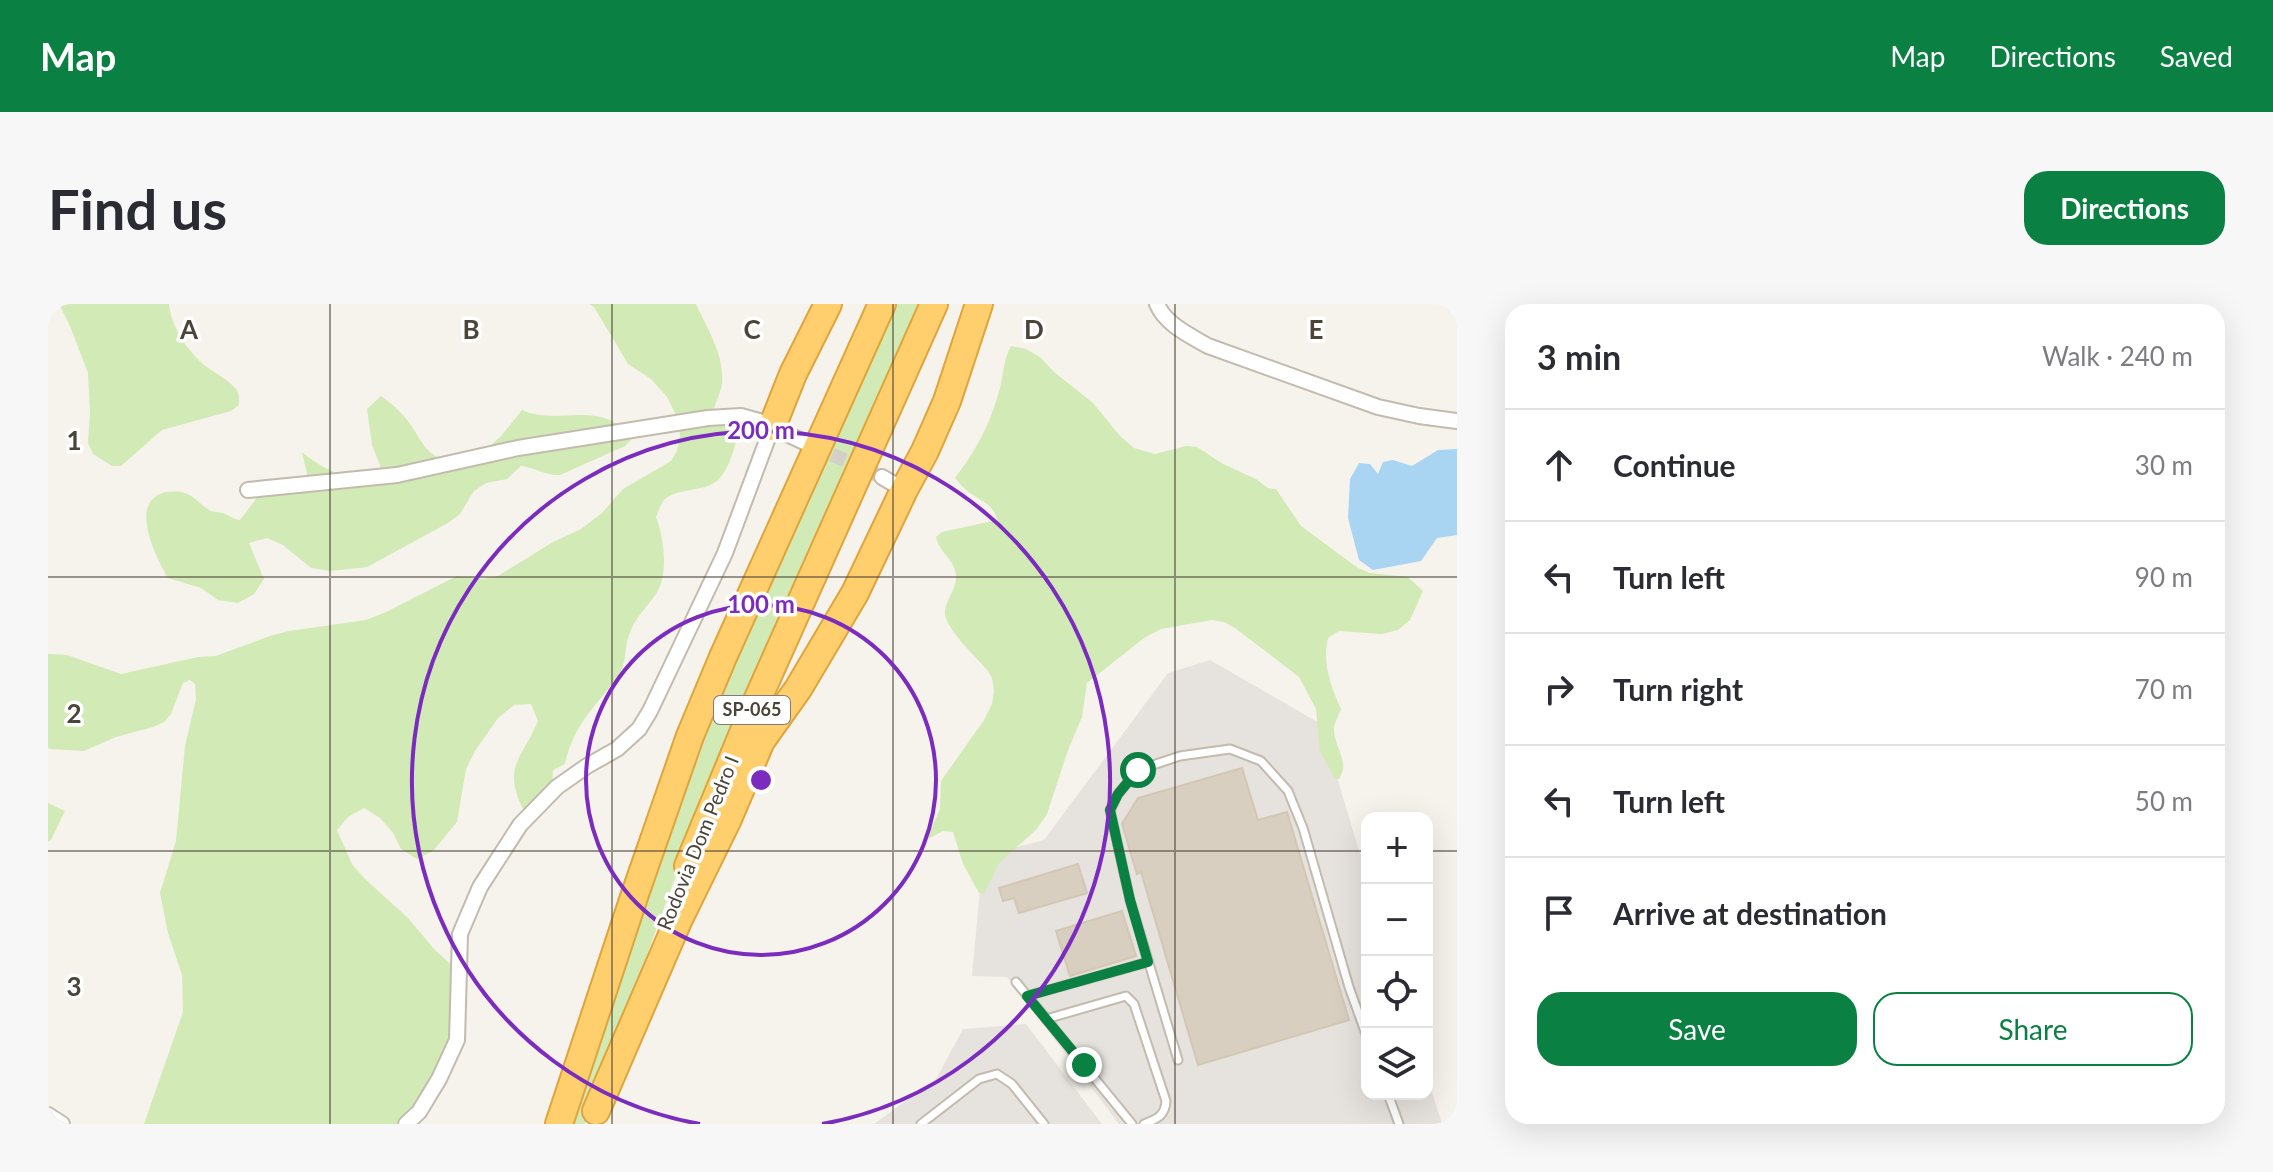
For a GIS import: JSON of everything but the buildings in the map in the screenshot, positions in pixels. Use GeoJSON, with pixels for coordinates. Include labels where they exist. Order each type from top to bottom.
{"type":"FeatureCollection","features":[{"type":"Feature","properties":{"kind":"highway"},"geometry":{"type":"LineString","coordinates":[[772,427],[793,374],[828,304]]}},
{"type":"Feature","properties":{"kind":"highway","name":"Rodovia Dom Pedro I"},"geometry":{"type":"LineString","coordinates":[[559,1124],[690,736],[882,304]]}},
{"type":"Feature","properties":{"kind":"highway","name":"Rodovia Dom Pedro I"},"geometry":{"type":"LineString","coordinates":[[594,1118],[696,843],[934,304]]}},
{"type":"Feature","properties":{"kind":"highway"},"geometry":{"type":"LineString","coordinates":[[594,1118],[678,921],[728,819],[761,741],[798,689],[855,593],[893,484],[925,451],[947,401],[979,304]]}},
{"type":"Feature","properties":{"kind":"street"},"geometry":{"type":"LineString","coordinates":[[1157,304],[1161,314],[1183,332],[1208,346],[1378,407],[1457,421]]}},
{"type":"Feature","properties":{"kind":"street"},"geometry":{"type":"LineString","coordinates":[[248,490],[397,475],[518,448],[708,418],[741,416],[804,442]]}},
{"type":"Feature","properties":{"kind":"street"},"geometry":{"type":"LineString","coordinates":[[406,1124],[419,1112],[457,1040],[460,934],[480,887],[520,825],[557,787],[617,749],[639,729],[725,553],[772,427]]}},
{"type":"Feature","properties":{"kind":"street"},"geometry":{"type":"LineString","coordinates":[[48,1115],[62,1124]]}},
{"type":"Feature","properties":{"kind":"lane"},"geometry":{"type":"LineString","coordinates":[[1178,1060],[1130,900],[1110,810],[1118,794],[1138,770],[1180,756],[1230,749],[1261,761],[1288,791],[1303,828],[1364,1028]]}},
{"type":"Feature","properties":{"kind":"lane"},"geometry":{"type":"LineString","coordinates":[[1027,996],[1148,962]]}},
{"type":"Feature","properties":{"kind":"lane"},"geometry":{"type":"LineString","coordinates":[[1016,982],[1132,1124]]}},
{"type":"Feature","properties":{"kind":"lane"},"geometry":{"type":"LineString","coordinates":[[1046,1019],[1126,996],[1134,1004],[1166,1101],[1161,1117],[1144,1124]]}},
{"type":"Feature","properties":{"kind":"lane"},"geometry":{"type":"LineString","coordinates":[[921,1124],[979,1079],[997,1074],[1012,1084],[1044,1124]]}},
{"type":"Feature","properties":{"kind":"lane"},"geometry":{"type":"LineString","coordinates":[[1390,1100],[1399,1124]]}},
{"type":"Feature","properties":{"kind":"shaded area"},"geometry":{"type":"Polygon","coordinates":[[[1210,660],[1321,724],[1361,857],[1361,1100],[1433,1100],[1433,1095],[1442,1124],[1119,1124],[1007,977],[972,976],[983,856],[1044,840],[1168,673],[1210,660]]]}},
{"type":"Feature","properties":{"kind":"shaded area"},"geometry":{"type":"Polygon","coordinates":[[[1026,1024],[1102,1124],[874,1124],[936,1079],[963,1029],[1026,1024]]]}},
{"type":"Feature","properties":{"kind":"green space"},"geometry":{"type":"Polygon","coordinates":[[[59,304],[169,304],[176,329],[186,345],[203,364],[236,389],[239,405],[231,411],[162,430],[121,466],[112,466],[93,454],[88,443],[88,373],[59,304]]]}},
{"type":"Feature","properties":{"kind":"green space"},"geometry":{"type":"Polygon","coordinates":[[[589,304],[696,304],[721,363],[722,384],[714,409],[739,430],[729,464],[717,481],[676,493],[664,500],[656,517],[664,556],[660,586],[631,629],[618,676],[586,717],[574,737],[565,764],[553,770],[552,793],[541,808],[523,809],[517,794],[514,772],[538,721],[531,704],[514,705],[498,718],[475,751],[466,769],[457,822],[433,851],[417,859],[401,849],[380,818],[364,808],[348,817],[337,830],[352,864],[364,878],[408,918],[434,949],[463,976],[461,1042],[442,1090],[417,1124],[144,1124],[183,1012],[182,975],[168,933],[160,893],[176,841],[185,746],[196,699],[195,684],[190,680],[183,683],[171,714],[153,727],[116,737],[84,751],[50,749],[48,654],[67,655],[121,674],[216,656],[289,631],[366,620],[457,576],[483,579],[498,576],[553,542],[581,529],[602,513],[623,489],[671,461],[680,435],[678,419],[667,397],[651,379],[628,364],[594,307],[589,304]]]}},
{"type":"Feature","properties":{"kind":"green space"},"geometry":{"type":"Polygon","coordinates":[[[890,304],[927,304],[715,776],[585,1124],[566,1124],[702,728],[890,304]]]}},
{"type":"Feature","properties":{"kind":"green space"},"geometry":{"type":"Polygon","coordinates":[[[1011,346],[1026,349],[1040,357],[1093,403],[1134,448],[1155,454],[1186,446],[1197,447],[1268,488],[1276,489],[1301,526],[1358,568],[1370,573],[1408,577],[1423,591],[1410,620],[1398,630],[1382,634],[1339,631],[1328,638],[1327,666],[1341,709],[1334,728],[1343,766],[1339,779],[1335,779],[1320,751],[1316,709],[1299,677],[1235,628],[1212,620],[1161,629],[1144,638],[1087,683],[1082,717],[1047,814],[1036,830],[999,863],[984,894],[979,893],[963,864],[953,832],[943,831],[926,840],[940,809],[941,781],[984,720],[994,691],[988,671],[949,625],[945,611],[956,575],[936,537],[942,532],[997,520],[988,505],[955,478],[977,446],[987,424],[1011,346]]]}},
{"type":"Feature","properties":{"kind":"green space"},"geometry":{"type":"Polygon","coordinates":[[[381,396],[404,416],[430,452],[452,464],[488,448],[522,410],[533,414],[588,415],[610,420],[631,435],[631,440],[625,446],[560,475],[521,466],[507,479],[486,483],[474,491],[460,514],[448,523],[367,567],[330,571],[311,568],[283,545],[267,538],[249,543],[264,579],[254,594],[238,603],[218,600],[201,588],[168,578],[158,559],[146,521],[151,501],[163,493],[182,492],[211,511],[240,520],[265,487],[304,481],[307,474],[302,452],[339,474],[380,482],[380,465],[372,445],[367,409],[381,396]]]}},
{"type":"Feature","properties":{"kind":"green space"},"geometry":{"type":"Polygon","coordinates":[[[48,803],[65,811],[48,842],[48,803]]]}},
{"type":"Feature","properties":{"kind":"water"},"geometry":{"type":"Polygon","coordinates":[[[1457,449],[1457,535],[1437,538],[1421,561],[1373,570],[1359,560],[1348,518],[1350,479],[1359,463],[1370,464],[1378,474],[1383,462],[1393,460],[1412,466],[1438,450],[1457,449]]]}},
{"type":"Feature","properties":{"kind":"tunnel"},"geometry":{"type":"LineString","coordinates":[[813,446],[882,477]]}},
{"type":"Feature","properties":{"kind":"route"},"geometry":{"type":"LineString","coordinates":[[1084,1065],[1027,996],[1148,962],[1130,900],[1110,810],[1118,794],[1138,770]]}}]}
